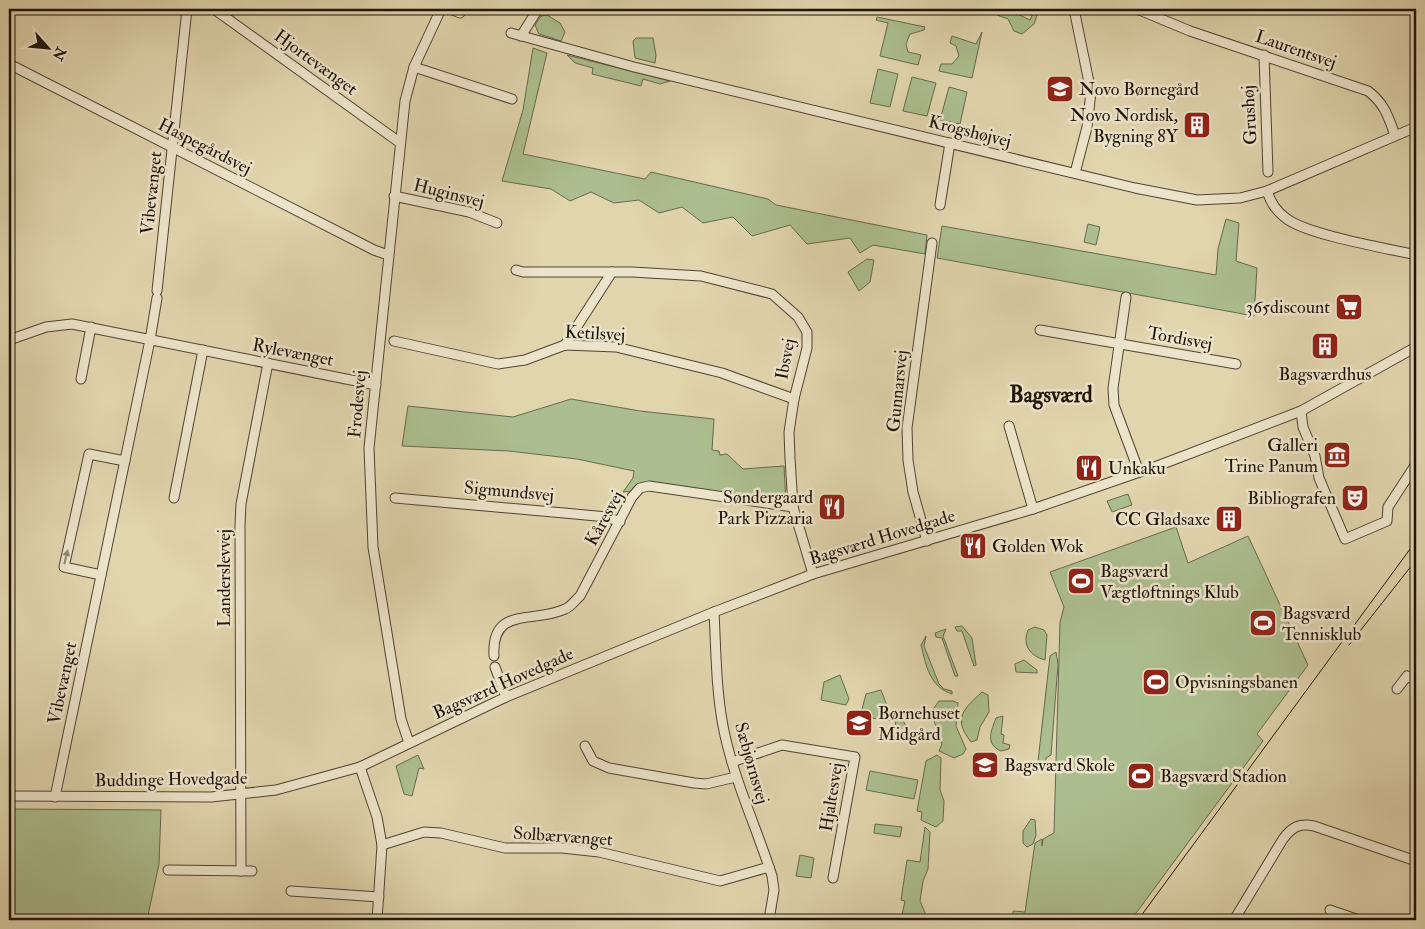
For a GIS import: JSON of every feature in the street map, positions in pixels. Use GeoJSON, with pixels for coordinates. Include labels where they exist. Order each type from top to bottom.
{"type":"FeatureCollection","features":[{"type":"Feature","properties":{"kind":"street","name":"Vibevænget"},"geometry":{"type":"LineString","coordinates":[[55,797],[150,340],[157,294],[187,9]]}},
{"type":"Feature","properties":{"kind":"street","name":"Hjortevænget"},"geometry":{"type":"LineString","coordinates":[[214,9],[399,142]]}},
{"type":"Feature","properties":{"kind":"street","name":"Frodesvej"},"geometry":{"type":"LineString","coordinates":[[409,743],[401,719],[373,547],[369,448],[399,142],[405,101],[414,67],[441,9]]}},
{"type":"Feature","properties":{"kind":"street"},"geometry":{"type":"LineString","coordinates":[[450,9],[460,13]]}},
{"type":"Feature","properties":{"kind":"street"},"geometry":{"type":"LineString","coordinates":[[521,36],[538,9]]}},
{"type":"Feature","properties":{"kind":"street"},"geometry":{"type":"LineString","coordinates":[[1074,9],[1091,92],[1087,128],[1075,173]]}},
{"type":"Feature","properties":{"kind":"street","name":"Laurentsvej"},"geometry":{"type":"LineString","coordinates":[[1137,9],[1190,31],[1368,91],[1378,99],[1386,110],[1394,135]]}},
{"type":"Feature","properties":{"kind":"street","name":"Krogshøjvej"},"geometry":{"type":"LineString","coordinates":[[511,33],[634,67],[1135,188],[1197,200],[1240,198],[1267,191],[1416,127]]}},
{"type":"Feature","properties":{"kind":"street","name":"Grushøj"},"geometry":{"type":"LineString","coordinates":[[1264,55],[1268,172]]}},
{"type":"Feature","properties":{"kind":"street","name":"Haspegårdsvej"},"geometry":{"type":"LineString","coordinates":[[9,64],[374,250],[388,255]]}},
{"type":"Feature","properties":{"kind":"street"},"geometry":{"type":"LineString","coordinates":[[414,67],[512,98]]}},
{"type":"Feature","properties":{"kind":"street"},"geometry":{"type":"LineString","coordinates":[[940,206],[950,143]]}},
{"type":"Feature","properties":{"kind":"street"},"geometry":{"type":"LineString","coordinates":[[1267,191],[1272,205],[1278,212],[1300,226],[1416,255]]}},
{"type":"Feature","properties":{"kind":"street","name":"Huginsvej"},"geometry":{"type":"LineString","coordinates":[[394,196],[468,212],[497,223]]}},
{"type":"Feature","properties":{"kind":"street","name":"Gunnarsvej"},"geometry":{"type":"LineString","coordinates":[[927,541],[913,492],[908,460],[907,428],[932,243]]}},
{"type":"Feature","properties":{"kind":"street","name":"Ibsvej"},"geometry":{"type":"LineString","coordinates":[[516,270],[523,272],[612,272],[701,276],[772,294],[798,317],[807,332],[805,358],[794,399],[789,432],[793,507],[813,574]]}},
{"type":"Feature","properties":{"kind":"street"},"geometry":{"type":"LineString","coordinates":[[565,344],[612,272]]}},
{"type":"Feature","properties":{"kind":"street"},"geometry":{"type":"LineString","coordinates":[[1126,297],[1113,388],[1114,405],[1139,472]]}},
{"type":"Feature","properties":{"kind":"street","name":"Rylevænget"},"geometry":{"type":"LineString","coordinates":[[9,340],[59,324],[92,327],[376,385]]}},
{"type":"Feature","properties":{"kind":"street"},"geometry":{"type":"LineString","coordinates":[[81,380],[92,327]]}},
{"type":"Feature","properties":{"kind":"street","name":"Tordisvej"},"geometry":{"type":"LineString","coordinates":[[1040,330],[1236,364]]}},
{"type":"Feature","properties":{"kind":"street","name":"Ketilsvej"},"geometry":{"type":"LineString","coordinates":[[394,341],[498,364],[525,360],[565,344],[616,347],[722,373],[794,399]]}},
{"type":"Feature","properties":{"kind":"street","name":"Bagsværd Hovedgade"},"geometry":{"type":"LineString","coordinates":[[360,767],[506,697],[714,612],[813,574],[1033,509],[1139,472],[1301,411],[1416,347]]}},
{"type":"Feature","properties":{"kind":"street"},"geometry":{"type":"LineString","coordinates":[[174,498],[203,350]]}},
{"type":"Feature","properties":{"kind":"street","name":"Landerslevvej"},"geometry":{"type":"LineString","coordinates":[[241,871],[241,504],[268,363]]}},
{"type":"Feature","properties":{"kind":"street"},"geometry":{"type":"LineString","coordinates":[[1301,411],[1303,427],[1315,456],[1319,478],[1345,539],[1387,520],[1388,507],[1416,464]]}},
{"type":"Feature","properties":{"kind":"street"},"geometry":{"type":"LineString","coordinates":[[1009,426],[1033,509]]}},
{"type":"Feature","properties":{"kind":"street"},"geometry":{"type":"LineString","coordinates":[[101,576],[64,567],[89,454],[125,461]]}},
{"type":"Feature","properties":{"kind":"street","name":"Kåresvej"},"geometry":{"type":"LineString","coordinates":[[494,656],[493,640],[499,628],[514,620],[566,609],[580,596],[632,497],[640,488],[649,486],[793,507]]}},
{"type":"Feature","properties":{"kind":"street","name":"Sigmundsvej"},"geometry":{"type":"LineString","coordinates":[[395,498],[607,517],[620,522]]}},
{"type":"Feature","properties":{"kind":"street","name":"Sæbjørnsvej"},"geometry":{"type":"LineString","coordinates":[[714,612],[719,699],[736,777],[769,867],[774,890],[769,920]]}},
{"type":"Feature","properties":{"kind":"street"},"geometry":{"type":"LineString","coordinates":[[495,667],[506,697]]}},
{"type":"Feature","properties":{"kind":"street"},"geometry":{"type":"LineString","coordinates":[[1398,689],[1407,676],[1416,681]]}},
{"type":"Feature","properties":{"kind":"street","name":"Hjaltesvej"},"geometry":{"type":"LineString","coordinates":[[732,762],[782,745],[855,757],[833,878]]}},
{"type":"Feature","properties":{"kind":"street"},"geometry":{"type":"LineString","coordinates":[[585,746],[593,761],[609,768],[694,784],[712,783],[736,777]]}},
{"type":"Feature","properties":{"kind":"street"},"geometry":{"type":"LineString","coordinates":[[360,767],[377,818],[382,845],[377,920]]}},
{"type":"Feature","properties":{"kind":"street","name":"Buddinge Hovedgade"},"geometry":{"type":"LineString","coordinates":[[9,796],[242,796],[321,779],[360,767]]}},
{"type":"Feature","properties":{"kind":"street"},"geometry":{"type":"LineString","coordinates":[[1234,920],[1283,839],[1288,832],[1300,825],[1314,826],[1416,861]]}},
{"type":"Feature","properties":{"kind":"street","name":"Solbærvænget"},"geometry":{"type":"LineString","coordinates":[[382,845],[424,832],[441,833],[504,848],[562,848],[599,852],[720,881],[769,867]]}},
{"type":"Feature","properties":{"kind":"street"},"geometry":{"type":"LineString","coordinates":[[168,870],[252,871]]}},
{"type":"Feature","properties":{"kind":"street"},"geometry":{"type":"LineString","coordinates":[[291,891],[379,898]]}},
{"type":"Feature","properties":{"kind":"street"},"geometry":{"type":"LineString","coordinates":[[1330,910],[1359,920]]}},
{"type":"Feature","properties":{"kind":"green space"},"geometry":{"type":"Polygon","coordinates":[[[999,9],[1011,9],[1011,11],[1030,20],[1035,9],[1039,9],[1034,24],[1022,34],[1014,31],[1008,19],[997,15],[999,9]]]}},
{"type":"Feature","properties":{"kind":"green space"},"geometry":{"type":"Polygon","coordinates":[[[547,15],[560,23],[565,32],[561,41],[539,34],[535,25],[541,16],[547,15]]]}},
{"type":"Feature","properties":{"kind":"green space"},"geometry":{"type":"Polygon","coordinates":[[[877,17],[925,27],[924,30],[910,34],[906,44],[908,52],[921,55],[918,65],[880,56],[888,23],[876,20],[877,17]]]}},
{"type":"Feature","properties":{"kind":"green space"},"geometry":{"type":"Polygon","coordinates":[[[982,32],[972,78],[939,71],[941,64],[952,64],[959,56],[956,46],[950,43],[952,36],[976,44],[982,32]]]}},
{"type":"Feature","properties":{"kind":"green space"},"geometry":{"type":"Polygon","coordinates":[[[636,38],[653,38],[656,55],[655,63],[635,58],[633,41],[636,38]]]}},
{"type":"Feature","properties":{"kind":"green space"},"geometry":{"type":"Polygon","coordinates":[[[533,48],[547,53],[523,154],[645,179],[651,172],[768,199],[776,205],[927,235],[925,254],[873,245],[860,253],[850,238],[807,244],[790,225],[752,236],[733,217],[703,223],[682,207],[659,213],[639,200],[614,203],[591,192],[570,201],[551,189],[502,181],[523,110],[533,48]]]}},
{"type":"Feature","properties":{"kind":"green space"},"geometry":{"type":"Polygon","coordinates":[[[567,55],[670,81],[660,84],[643,79],[641,86],[592,74],[593,68],[575,63],[567,55]]]}},
{"type":"Feature","properties":{"kind":"green space"},"geometry":{"type":"Polygon","coordinates":[[[878,69],[898,74],[890,107],[870,103],[878,69]]]}},
{"type":"Feature","properties":{"kind":"green space"},"geometry":{"type":"Polygon","coordinates":[[[912,77],[936,83],[927,116],[903,111],[912,77]]]}},
{"type":"Feature","properties":{"kind":"green space"},"geometry":{"type":"Polygon","coordinates":[[[949,87],[967,92],[960,124],[940,120],[949,87]]]}},
{"type":"Feature","properties":{"kind":"green space"},"geometry":{"type":"Polygon","coordinates":[[[1226,219],[1239,223],[1236,261],[1257,268],[1254,316],[937,258],[942,226],[1216,275],[1218,249],[1226,219]]]}},
{"type":"Feature","properties":{"kind":"green space"},"geometry":{"type":"Polygon","coordinates":[[[1088,224],[1100,227],[1096,245],[1084,242],[1088,224]]]}},
{"type":"Feature","properties":{"kind":"green space"},"geometry":{"type":"Polygon","coordinates":[[[867,259],[874,260],[870,282],[859,291],[848,272],[867,259]]]}},
{"type":"Feature","properties":{"kind":"green space"},"geometry":{"type":"Polygon","coordinates":[[[571,399],[640,411],[714,419],[712,450],[719,451],[720,455],[727,454],[743,469],[784,466],[786,503],[641,483],[633,491],[623,492],[633,478],[634,471],[577,459],[509,451],[402,446],[408,406],[513,417],[571,399]]]}},
{"type":"Feature","properties":{"kind":"green space"},"geometry":{"type":"Polygon","coordinates":[[[1128,494],[1132,505],[1112,512],[1107,501],[1128,494]]]}},
{"type":"Feature","properties":{"kind":"green space","name":"Bagsværd Stadion"},"geometry":{"type":"Polygon","coordinates":[[[1176,527],[1188,563],[1248,536],[1308,665],[1257,734],[1263,741],[1131,920],[1013,920],[1013,911],[1025,912],[1035,843],[1042,839],[1042,846],[1043,839],[1054,833],[1060,622],[1064,607],[1050,572],[1176,527]]]}},
{"type":"Feature","properties":{"kind":"green space"},"geometry":{"type":"Polygon","coordinates":[[[962,626],[972,638],[976,665],[974,666],[962,631],[957,631],[955,627],[962,626]]]}},
{"type":"Feature","properties":{"kind":"green space"},"geometry":{"type":"Polygon","coordinates":[[[1035,627],[1044,630],[1047,635],[1045,660],[1031,653],[1027,645],[1026,635],[1028,630],[1035,627]]]}},
{"type":"Feature","properties":{"kind":"green space"},"geometry":{"type":"Polygon","coordinates":[[[946,629],[943,636],[958,676],[955,676],[942,638],[936,637],[935,633],[946,629]]]}},
{"type":"Feature","properties":{"kind":"green space"},"geometry":{"type":"Polygon","coordinates":[[[926,636],[924,646],[939,684],[944,689],[952,691],[952,694],[939,686],[930,675],[921,645],[926,636]]]}},
{"type":"Feature","properties":{"kind":"green space"},"geometry":{"type":"Polygon","coordinates":[[[1056,652],[1058,664],[1051,755],[1046,758],[1044,772],[1039,769],[1038,761],[1050,656],[1056,652]]]}},
{"type":"Feature","properties":{"kind":"green space"},"geometry":{"type":"Polygon","coordinates":[[[1024,660],[1037,670],[1037,673],[1016,672],[1015,664],[1024,660]]]}},
{"type":"Feature","properties":{"kind":"green space"},"geometry":{"type":"Polygon","coordinates":[[[840,675],[849,699],[846,705],[821,700],[824,682],[840,675]]]}},
{"type":"Feature","properties":{"kind":"green space"},"geometry":{"type":"Polygon","coordinates":[[[881,690],[893,721],[865,717],[861,713],[866,694],[881,690]]]}},
{"type":"Feature","properties":{"kind":"green space"},"geometry":{"type":"Polygon","coordinates":[[[982,692],[988,695],[989,712],[980,727],[977,740],[971,742],[965,734],[961,720],[966,709],[982,692]]]}},
{"type":"Feature","properties":{"kind":"green space"},"geometry":{"type":"Polygon","coordinates":[[[939,701],[958,703],[956,726],[966,749],[963,754],[954,758],[939,751],[942,744],[931,712],[939,701]]]}},
{"type":"Feature","properties":{"kind":"green space"},"geometry":{"type":"Polygon","coordinates":[[[896,709],[905,712],[903,720],[907,729],[896,727],[894,714],[896,709]]]}},
{"type":"Feature","properties":{"kind":"green space"},"geometry":{"type":"Polygon","coordinates":[[[1003,716],[1001,734],[1004,735],[1003,743],[1010,745],[1009,749],[1001,751],[993,745],[991,737],[996,718],[1003,716]]]}},
{"type":"Feature","properties":{"kind":"green space"},"geometry":{"type":"Polygon","coordinates":[[[418,755],[424,769],[419,768],[412,796],[404,794],[396,766],[418,755]]]}},
{"type":"Feature","properties":{"kind":"green space"},"geometry":{"type":"Polygon","coordinates":[[[937,755],[941,758],[940,790],[944,801],[943,821],[936,827],[921,820],[922,812],[917,811],[926,761],[937,755]]]}},
{"type":"Feature","properties":{"kind":"green space"},"geometry":{"type":"Polygon","coordinates":[[[870,771],[918,780],[914,799],[866,790],[870,771]]]}},
{"type":"Feature","properties":{"kind":"green space"},"geometry":{"type":"Polygon","coordinates":[[[9,809],[161,810],[159,864],[147,920],[9,920],[9,809]]]}},
{"type":"Feature","properties":{"kind":"green space"},"geometry":{"type":"Polygon","coordinates":[[[1031,819],[1035,820],[1036,835],[1033,844],[1027,847],[1023,843],[1023,831],[1031,819]]]}},
{"type":"Feature","properties":{"kind":"green space"},"geometry":{"type":"Polygon","coordinates":[[[875,824],[902,827],[900,837],[874,833],[875,824]]]}},
{"type":"Feature","properties":{"kind":"green space"},"geometry":{"type":"Polygon","coordinates":[[[925,827],[930,832],[928,869],[923,881],[920,901],[928,920],[901,920],[905,901],[901,900],[907,860],[920,862],[925,827]]]}},
{"type":"Feature","properties":{"kind":"green space"},"geometry":{"type":"Polygon","coordinates":[[[800,855],[814,858],[811,878],[796,876],[800,855]]]}},
{"type":"Feature","properties":{"kind":"tram line"},"geometry":{"type":"LineString","coordinates":[[1138,920],[1416,541]]}},
{"type":"Feature","properties":{"kind":"tram line"},"geometry":{"type":"LineString","coordinates":[[1349,645],[1416,560]]}},
{"type":"Feature","properties":{"kind":"place","name":"Novo Børnegård"},"geometry":{"type":"Point","coordinates":[1060,89]}},
{"type":"Feature","properties":{"kind":"place","name":"Novo Nordisk, Bygning 8Y"},"geometry":{"type":"Point","coordinates":[1197,125]}},
{"type":"Feature","properties":{"kind":"place","name":"365discount"},"geometry":{"type":"Point","coordinates":[1349,307]}},
{"type":"Feature","properties":{"kind":"place","name":"Bagsværdhus"},"geometry":{"type":"Point","coordinates":[1325,346]}},
{"type":"Feature","properties":{"kind":"place","name":"Galleri Trine Panum"},"geometry":{"type":"Point","coordinates":[1337,455]}},
{"type":"Feature","properties":{"kind":"place","name":"Unkaku"},"geometry":{"type":"Point","coordinates":[1089,468]}},
{"type":"Feature","properties":{"kind":"place","name":"Bibliografen"},"geometry":{"type":"Point","coordinates":[1355,498]}},
{"type":"Feature","properties":{"kind":"place","name":"Søndergaard Park Pizzaria"},"geometry":{"type":"Point","coordinates":[832,507]}},
{"type":"Feature","properties":{"kind":"place","name":"CC Gladsaxe"},"geometry":{"type":"Point","coordinates":[1229,519]}},
{"type":"Feature","properties":{"kind":"place","name":"Golden Wok"},"geometry":{"type":"Point","coordinates":[973,546]}},
{"type":"Feature","properties":{"kind":"place","name":"Bagsværd Vægtløftnings Klub"},"geometry":{"type":"Point","coordinates":[1081,581]}},
{"type":"Feature","properties":{"kind":"place","name":"Bagsværd Tennisklub"},"geometry":{"type":"Point","coordinates":[1263,623]}},
{"type":"Feature","properties":{"kind":"place","name":"Opvisningsbanen"},"geometry":{"type":"Point","coordinates":[1156,682]}},
{"type":"Feature","properties":{"kind":"place","name":"Børnehuset Midgård"},"geometry":{"type":"Point","coordinates":[859,723]}},
{"type":"Feature","properties":{"kind":"place","name":"Bagsværd Skole"},"geometry":{"type":"Point","coordinates":[985,765]}},
{"type":"Feature","properties":{"kind":"place","name":"Bagsværd Stadion"},"geometry":{"type":"Point","coordinates":[1141,776]}},
{"type":"Feature","properties":{"kind":"district","name":"Bagsværd"},"geometry":{"type":"Point","coordinates":[1051,394]}}]}
